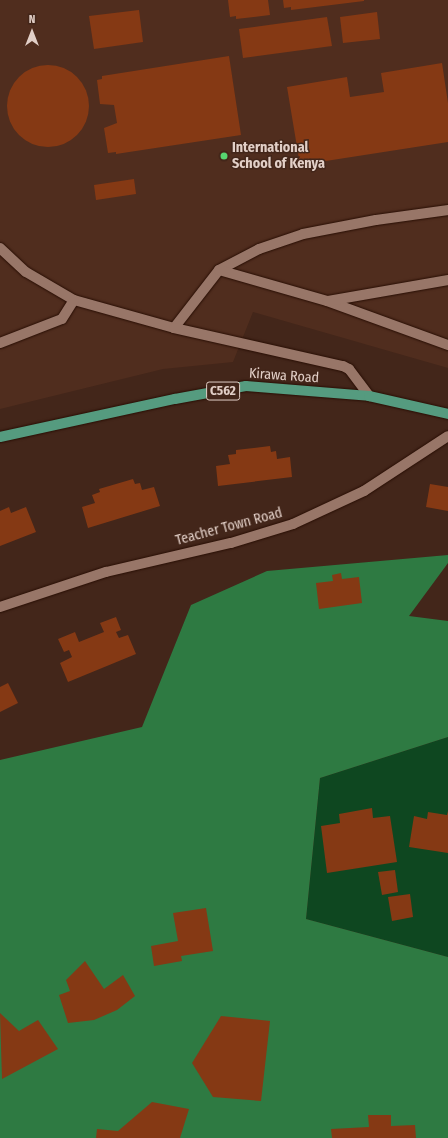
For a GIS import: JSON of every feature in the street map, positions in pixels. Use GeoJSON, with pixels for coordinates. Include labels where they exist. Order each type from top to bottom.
{"type":"FeatureCollection","features":[{"type":"Feature","properties":{"kind":"main road","name":"Kirawa Road"},"geometry":{"type":"LineString","coordinates":[[0,437],[175,398],[246,386],[369,396],[448,414]]}},
{"type":"Feature","properties":{"kind":"street"},"geometry":{"type":"LineString","coordinates":[[174,328],[219,270],[259,249],[303,234],[376,220],[448,210]]}},
{"type":"Feature","properties":{"kind":"street"},"geometry":{"type":"LineString","coordinates":[[0,248],[26,272],[74,300],[174,328],[342,366],[349,369],[369,396]]}},
{"type":"Feature","properties":{"kind":"street"},"geometry":{"type":"LineString","coordinates":[[219,270],[327,301],[448,345]]}},
{"type":"Feature","properties":{"kind":"street"},"geometry":{"type":"LineString","coordinates":[[327,301],[448,280]]}},
{"type":"Feature","properties":{"kind":"street"},"geometry":{"type":"LineString","coordinates":[[0,343],[62,319],[74,300]]}},
{"type":"Feature","properties":{"kind":"street","name":"Teacher Town Road"},"geometry":{"type":"LineString","coordinates":[[0,607],[106,572],[231,542],[293,524],[364,491],[448,436]]}},
{"type":"Feature","properties":{"kind":"shaded area","name":"International School of Kenya"},"geometry":{"type":"Polygon","coordinates":[[[0,0],[448,0],[448,368],[253,312],[233,362],[163,369],[0,409],[0,0]]]}},
{"type":"Feature","properties":{"kind":"green space"},"geometry":{"type":"Polygon","coordinates":[[[448,555],[448,563],[409,616],[448,621],[448,737],[320,778],[306,919],[448,957],[448,1138],[0,1138],[0,760],[142,727],[191,605],[267,571],[448,555]]]}},
{"type":"Feature","properties":{"kind":"green space"},"geometry":{"type":"Polygon","coordinates":[[[448,737],[448,957],[306,919],[320,778],[448,737]]]}},
{"type":"Feature","properties":{"kind":"building"},"geometry":{"type":"Polygon","coordinates":[[[228,0],[268,0],[270,15],[236,19],[236,16],[230,17],[228,0]]]}},
{"type":"Feature","properties":{"kind":"building"},"geometry":{"type":"Polygon","coordinates":[[[283,0],[364,1],[291,10],[291,7],[284,8],[283,0]]]}},
{"type":"Feature","properties":{"kind":"building"},"geometry":{"type":"Polygon","coordinates":[[[139,10],[143,42],[94,49],[89,16],[139,10]]]}},
{"type":"Feature","properties":{"kind":"building"},"geometry":{"type":"Polygon","coordinates":[[[377,12],[380,39],[343,43],[340,17],[377,12]]]}},
{"type":"Feature","properties":{"kind":"building"},"geometry":{"type":"Polygon","coordinates":[[[327,17],[332,46],[243,58],[239,29],[327,17]]]}},
{"type":"Feature","properties":{"kind":"building"},"geometry":{"type":"Polygon","coordinates":[[[229,56],[241,135],[116,154],[116,152],[108,153],[104,128],[117,123],[114,105],[100,104],[97,80],[102,79],[102,76],[229,56]]]}},
{"type":"Feature","properties":{"kind":"building"},"geometry":{"type":"Polygon","coordinates":[[[442,63],[448,103],[448,142],[300,165],[287,87],[347,77],[350,97],[384,92],[381,73],[442,63]]]}},
{"type":"Feature","properties":{"kind":"building"},"geometry":{"type":"Polygon","coordinates":[[[48,65],[64,68],[77,77],[86,90],[89,106],[86,122],[77,135],[64,144],[48,147],[32,144],[19,135],[10,122],[7,106],[10,90],[19,77],[32,68],[48,65]]]}},
{"type":"Feature","properties":{"kind":"building"},"geometry":{"type":"Polygon","coordinates":[[[134,179],[136,194],[96,200],[94,185],[134,179]]]}},
{"type":"Feature","properties":{"kind":"building"},"geometry":{"type":"Polygon","coordinates":[[[270,446],[271,452],[276,451],[277,459],[290,457],[292,477],[218,486],[216,466],[230,464],[228,455],[236,454],[236,450],[270,446]]]}},
{"type":"Feature","properties":{"kind":"building"},"geometry":{"type":"Polygon","coordinates":[[[133,479],[135,484],[140,483],[142,490],[154,487],[160,506],[88,528],[82,507],[95,503],[92,495],[100,492],[99,489],[133,479]]]}},
{"type":"Feature","properties":{"kind":"building"},"geometry":{"type":"Polygon","coordinates":[[[430,484],[448,487],[448,511],[426,507],[430,484]]]}},
{"type":"Feature","properties":{"kind":"building"},"geometry":{"type":"Polygon","coordinates":[[[9,507],[11,513],[26,507],[36,532],[0,546],[0,511],[9,507]]]}},
{"type":"Feature","properties":{"kind":"building"},"geometry":{"type":"Polygon","coordinates":[[[341,573],[342,579],[359,577],[362,603],[319,609],[316,583],[333,581],[332,575],[341,573]]]}},
{"type":"Feature","properties":{"kind":"building"},"geometry":{"type":"Polygon","coordinates":[[[116,617],[121,630],[116,632],[119,638],[128,635],[136,654],[68,682],[60,663],[72,657],[69,650],[64,652],[58,639],[75,632],[79,642],[104,632],[100,623],[116,617]]]}},
{"type":"Feature","properties":{"kind":"building"},"geometry":{"type":"Polygon","coordinates":[[[8,683],[18,703],[0,712],[0,687],[8,683]]]}},
{"type":"Feature","properties":{"kind":"building"},"geometry":{"type":"Polygon","coordinates":[[[372,808],[373,818],[390,816],[397,862],[327,873],[321,826],[340,823],[339,814],[372,808]]]}},
{"type":"Feature","properties":{"kind":"building"},"geometry":{"type":"Polygon","coordinates":[[[448,811],[448,853],[409,847],[414,816],[427,819],[428,812],[447,815],[448,811]]]}},
{"type":"Feature","properties":{"kind":"building"},"geometry":{"type":"Polygon","coordinates":[[[395,870],[398,892],[382,895],[378,872],[395,870]]]}},
{"type":"Feature","properties":{"kind":"building"},"geometry":{"type":"Polygon","coordinates":[[[410,894],[413,917],[392,921],[388,897],[410,894]]]}},
{"type":"Feature","properties":{"kind":"building"},"geometry":{"type":"Polygon","coordinates":[[[206,908],[213,951],[181,956],[182,961],[154,966],[151,946],[178,941],[173,913],[206,908]]]}},
{"type":"Feature","properties":{"kind":"building"},"geometry":{"type":"Polygon","coordinates":[[[85,961],[104,989],[123,975],[135,996],[117,1010],[94,1020],[68,1023],[59,995],[70,991],[66,980],[85,961]]]}},
{"type":"Feature","properties":{"kind":"building"},"geometry":{"type":"Polygon","coordinates":[[[0,1013],[19,1031],[38,1020],[58,1049],[2,1079],[0,1013]]]}},
{"type":"Feature","properties":{"kind":"building"},"geometry":{"type":"Polygon","coordinates":[[[221,1016],[270,1021],[261,1101],[213,1097],[192,1063],[221,1016]]]}},
{"type":"Feature","properties":{"kind":"building"},"geometry":{"type":"Polygon","coordinates":[[[152,1102],[189,1109],[180,1138],[96,1138],[97,1129],[118,1131],[152,1102]]]}},
{"type":"Feature","properties":{"kind":"building"},"geometry":{"type":"Polygon","coordinates":[[[368,1115],[391,1115],[391,1126],[415,1125],[416,1138],[332,1138],[331,1129],[369,1127],[368,1115]]]}},
{"type":"Feature","properties":{"kind":"place","name":"International School of Kenya"},"geometry":{"type":"Point","coordinates":[224,156]}}]}
